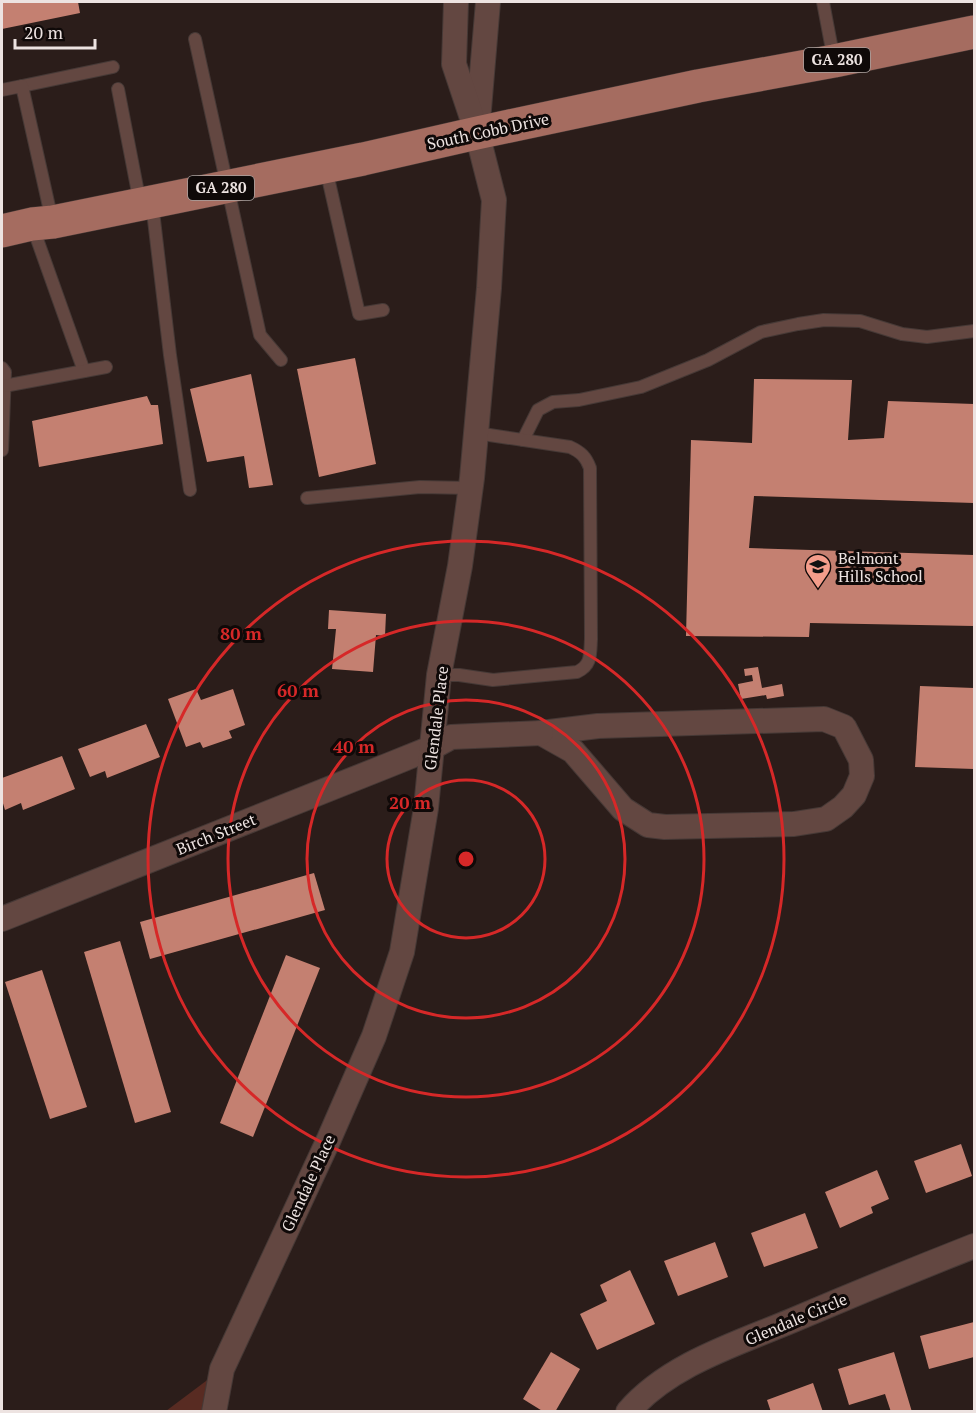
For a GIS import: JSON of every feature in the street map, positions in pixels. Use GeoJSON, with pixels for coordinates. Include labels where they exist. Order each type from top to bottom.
{"type":"FeatureCollection","features":[{"type":"Feature","properties":{"kind":"main road","name":"South Cobb Drive"},"geometry":{"type":"LineString","coordinates":[[29,226],[227,187],[698,86],[975,32]]}},
{"type":"Feature","properties":{"kind":"street"},"geometry":{"type":"LineString","coordinates":[[456,2],[454,64],[477,133]]}},
{"type":"Feature","properties":{"kind":"street"},"geometry":{"type":"LineString","coordinates":[[477,133],[488,2]]}},
{"type":"Feature","properties":{"kind":"street","name":"Glendale Place"},"geometry":{"type":"LineString","coordinates":[[214,1412],[222,1369],[329,1139],[374,1036],[402,952],[426,808],[439,675],[460,566],[476,432],[481,290],[494,200],[477,133]]}},
{"type":"Feature","properties":{"kind":"street","name":"Birch Street"},"geometry":{"type":"LineString","coordinates":[[2,919],[431,748],[450,737],[541,733],[598,726],[824,719],[844,727],[861,760],[862,776],[854,795],[843,807],[826,819],[794,825],[665,827],[648,825],[623,809],[573,751],[541,733]]}},
{"type":"Feature","properties":{"kind":"street","name":"Glendale Circle"},"geometry":{"type":"LineString","coordinates":[[628,1412],[638,1400],[679,1370],[736,1344],[975,1246]]}},
{"type":"Feature","properties":{"kind":"lane"},"geometry":{"type":"LineString","coordinates":[[823,2],[834,61]]}},
{"type":"Feature","properties":{"kind":"lane"},"geometry":{"type":"LineString","coordinates":[[195,39],[260,335],[281,360]]}},
{"type":"Feature","properties":{"kind":"lane"},"geometry":{"type":"LineString","coordinates":[[2,90],[113,67]]}},
{"type":"Feature","properties":{"kind":"lane"},"geometry":{"type":"LineString","coordinates":[[22,86],[29,226],[84,371]]}},
{"type":"Feature","properties":{"kind":"lane"},"geometry":{"type":"LineString","coordinates":[[118,90],[146,203],[190,490]]}},
{"type":"Feature","properties":{"kind":"lane"},"geometry":{"type":"LineString","coordinates":[[325,166],[359,314],[382,310]]}},
{"type":"Feature","properties":{"kind":"lane"},"geometry":{"type":"LineString","coordinates":[[523,440],[538,410],[553,402],[579,400],[641,387],[708,360],[770,330],[824,320],[860,321],[902,334],[927,337],[975,331]]}},
{"type":"Feature","properties":{"kind":"lane"},"geometry":{"type":"LineString","coordinates":[[4,386],[105,367]]}},
{"type":"Feature","properties":{"kind":"lane"},"geometry":{"type":"LineString","coordinates":[[2,368],[5,372],[2,450]]}},
{"type":"Feature","properties":{"kind":"lane"},"geometry":{"type":"LineString","coordinates":[[439,675],[459,675],[493,680],[577,672],[585,669],[588,663],[591,639],[590,468],[586,458],[570,447],[476,432]]}},
{"type":"Feature","properties":{"kind":"lane"},"geometry":{"type":"LineString","coordinates":[[307,498],[420,487],[470,488]]}},
{"type":"Feature","properties":{"kind":"shaded area"},"geometry":{"type":"Polygon","coordinates":[[[222,1369],[214,1411],[166,1411],[222,1369]]]}},
{"type":"Feature","properties":{"kind":"building"},"geometry":{"type":"Polygon","coordinates":[[[2,2],[78,2],[80,13],[2,29],[2,2]]]}},
{"type":"Feature","properties":{"kind":"building"},"geometry":{"type":"Polygon","coordinates":[[[355,358],[376,464],[319,477],[297,369],[355,358]]]}},
{"type":"Feature","properties":{"kind":"building"},"geometry":{"type":"Polygon","coordinates":[[[251,374],[273,485],[249,488],[244,456],[207,462],[190,389],[251,374]]]}},
{"type":"Feature","properties":{"kind":"building"},"geometry":{"type":"Polygon","coordinates":[[[754,379],[852,380],[848,440],[884,438],[888,401],[974,404],[974,503],[754,496],[749,548],[974,555],[974,626],[810,623],[809,637],[686,636],[691,440],[752,443],[754,379]]]}},
{"type":"Feature","properties":{"kind":"building"},"geometry":{"type":"Polygon","coordinates":[[[147,396],[151,405],[158,405],[163,444],[39,467],[32,421],[147,396]]]}},
{"type":"Feature","properties":{"kind":"building"},"geometry":{"type":"Polygon","coordinates":[[[329,610],[386,614],[385,636],[376,635],[373,672],[332,669],[336,629],[328,629],[329,610]]]}},
{"type":"Feature","properties":{"kind":"building"},"geometry":{"type":"Polygon","coordinates":[[[758,667],[762,688],[782,684],[784,696],[767,699],[766,695],[741,699],[738,684],[753,681],[752,675],[745,676],[744,669],[758,667]]]}},
{"type":"Feature","properties":{"kind":"building"},"geometry":{"type":"Polygon","coordinates":[[[920,686],[974,688],[974,769],[915,767],[920,686]]]}},
{"type":"Feature","properties":{"kind":"building"},"geometry":{"type":"Polygon","coordinates":[[[196,689],[201,700],[233,689],[245,725],[229,731],[232,738],[203,748],[200,742],[186,747],[168,699],[196,689]]]}},
{"type":"Feature","properties":{"kind":"building"},"geometry":{"type":"Polygon","coordinates":[[[146,724],[160,757],[107,778],[105,771],[90,777],[78,749],[146,724]]]}},
{"type":"Feature","properties":{"kind":"building"},"geometry":{"type":"Polygon","coordinates":[[[62,756],[75,789],[23,810],[21,803],[5,810],[2,800],[2,778],[62,756]]]}},
{"type":"Feature","properties":{"kind":"building"},"geometry":{"type":"Polygon","coordinates":[[[314,873],[325,910],[150,959],[140,922],[314,873]]]}},
{"type":"Feature","properties":{"kind":"building"},"geometry":{"type":"Polygon","coordinates":[[[120,941],[171,1112],[135,1123],[84,952],[120,941]]]}},
{"type":"Feature","properties":{"kind":"building"},"geometry":{"type":"Polygon","coordinates":[[[286,955],[320,968],[253,1137],[220,1123],[286,955]]]}},
{"type":"Feature","properties":{"kind":"building"},"geometry":{"type":"Polygon","coordinates":[[[42,970],[87,1107],[50,1119],[5,982],[42,970]]]}},
{"type":"Feature","properties":{"kind":"building"},"geometry":{"type":"Polygon","coordinates":[[[961,1144],[972,1176],[926,1193],[914,1161],[961,1144]]]}},
{"type":"Feature","properties":{"kind":"building"},"geometry":{"type":"Polygon","coordinates":[[[877,1170],[889,1199],[871,1207],[873,1213],[840,1228],[825,1192],[877,1170]]]}},
{"type":"Feature","properties":{"kind":"building"},"geometry":{"type":"Polygon","coordinates":[[[805,1213],[818,1248],[764,1267],[751,1233],[805,1213]]]}},
{"type":"Feature","properties":{"kind":"building"},"geometry":{"type":"Polygon","coordinates":[[[715,1242],[728,1277],[678,1296],[664,1261],[715,1242]]]}},
{"type":"Feature","properties":{"kind":"building"},"geometry":{"type":"Polygon","coordinates":[[[630,1270],[655,1324],[597,1350],[580,1314],[607,1301],[600,1285],[630,1270]]]}},
{"type":"Feature","properties":{"kind":"building"},"geometry":{"type":"Polygon","coordinates":[[[974,1322],[974,1357],[929,1369],[920,1336],[974,1322]]]}},
{"type":"Feature","properties":{"kind":"building"},"geometry":{"type":"Polygon","coordinates":[[[551,1352],[580,1369],[555,1412],[544,1412],[523,1399],[551,1352]]]}},
{"type":"Feature","properties":{"kind":"building"},"geometry":{"type":"Polygon","coordinates":[[[894,1352],[912,1412],[891,1412],[885,1394],[849,1405],[838,1369],[894,1352]]]}},
{"type":"Feature","properties":{"kind":"building"},"geometry":{"type":"Polygon","coordinates":[[[813,1383],[823,1412],[771,1412],[767,1400],[813,1383]]]}},
{"type":"Feature","properties":{"kind":"place","name":"Belmont Hills School"},"geometry":{"type":"Point","coordinates":[818,590]}}]}
